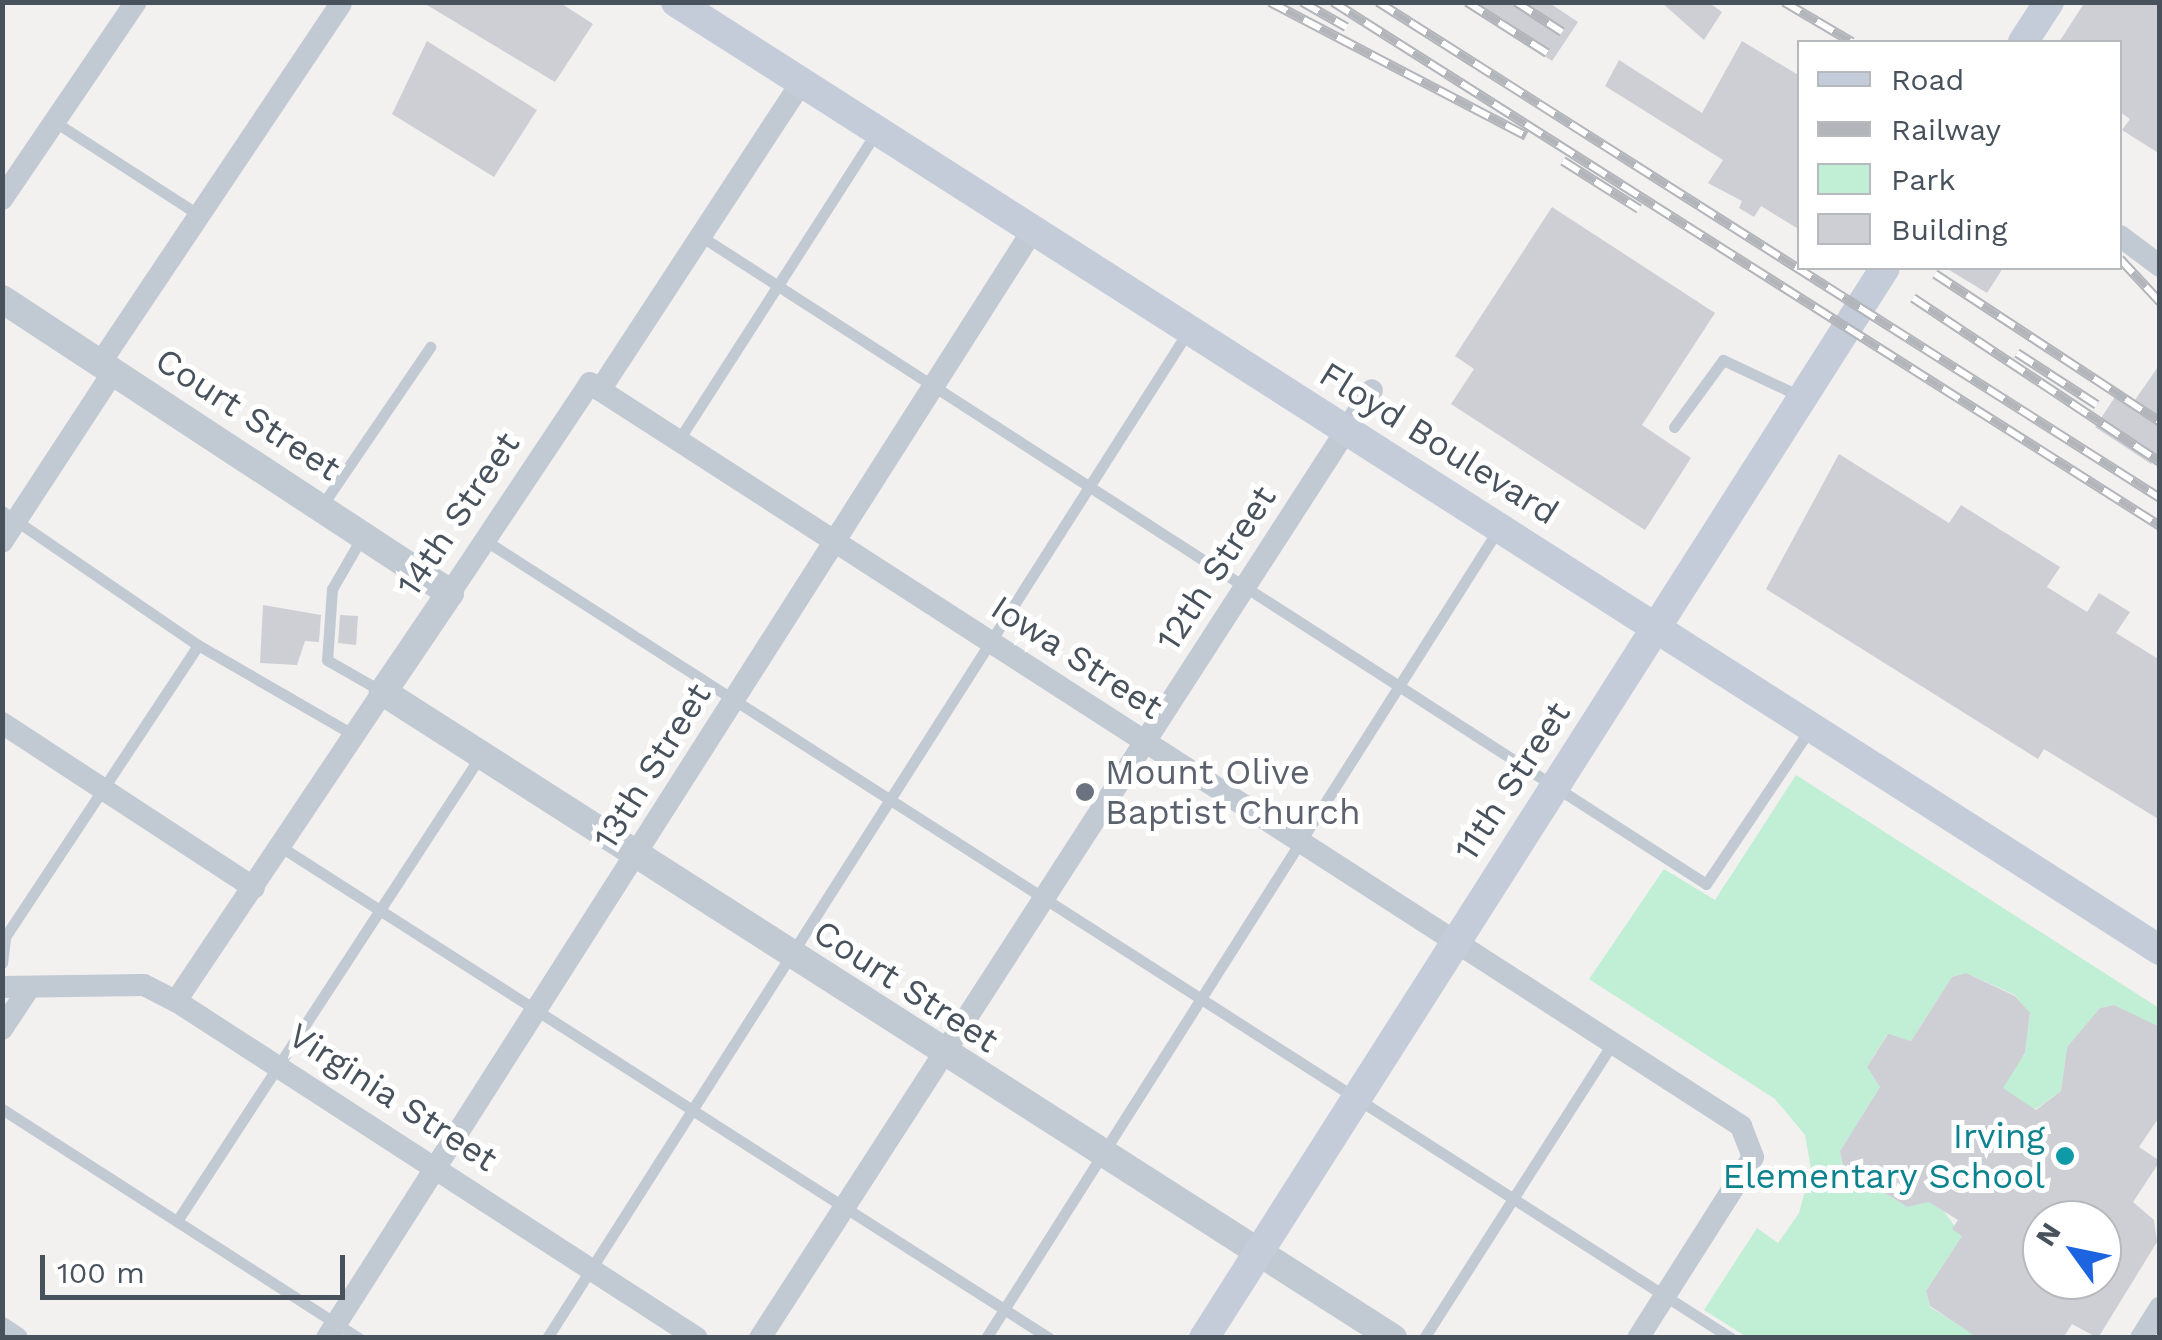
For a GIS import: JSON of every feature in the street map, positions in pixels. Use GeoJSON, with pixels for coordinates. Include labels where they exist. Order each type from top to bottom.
{"type":"FeatureCollection","features":[{"type":"Feature","properties":{"kind":"main road","name":"Floyd Boulevard"},"geometry":{"type":"LineString","coordinates":[[676,2],[1502,525],[1657,630],[2160,950]]}},
{"type":"Feature","properties":{"kind":"main road"},"geometry":{"type":"LineString","coordinates":[[2024,40],[2049,2]]}},
{"type":"Feature","properties":{"kind":"main road","name":"11th Street"},"geometry":{"type":"LineString","coordinates":[[1204,1338],[1553,783],[1657,630],[1883,270]]}},
{"type":"Feature","properties":{"kind":"street"},"geometry":{"type":"LineString","coordinates":[[2,199],[136,2]]}},
{"type":"Feature","properties":{"kind":"street"},"geometry":{"type":"LineString","coordinates":[[2,542],[9,516],[340,4]]}},
{"type":"Feature","properties":{"kind":"street","name":"14th Street"},"geometry":{"type":"LineString","coordinates":[[176,1001],[590,383],[600,390],[801,83]]}},
{"type":"Feature","properties":{"kind":"street","name":"13th Street"},"geometry":{"type":"LineString","coordinates":[[332,1330],[1034,230]]}},
{"type":"Feature","properties":{"kind":"street"},"geometry":{"type":"LineString","coordinates":[[2122,238],[2160,266]]}},
{"type":"Feature","properties":{"kind":"street","name":"Court Street"},"geometry":{"type":"LineString","coordinates":[[2,299],[450,593]]}},
{"type":"Feature","properties":{"kind":"street","name":"Iowa Street"},"geometry":{"type":"LineString","coordinates":[[600,390],[1741,1126],[1753,1157],[1666,1294]]}},
{"type":"Feature","properties":{"kind":"street","name":"12th Street"},"geometry":{"type":"LineString","coordinates":[[760,1338],[940,1052],[1372,390]]}},
{"type":"Feature","properties":{"kind":"street","name":"Court Street"},"geometry":{"type":"LineString","coordinates":[[383,692],[792,958],[1392,1338]]}},
{"type":"Feature","properties":{"kind":"street"},"geometry":{"type":"LineString","coordinates":[[2,723],[254,888]]}},
{"type":"Feature","properties":{"kind":"street","name":"Virginia Street"},"geometry":{"type":"LineString","coordinates":[[2,987],[144,985],[176,1001],[593,1266],[697,1338]]}},
{"type":"Feature","properties":{"kind":"street"},"geometry":{"type":"LineString","coordinates":[[2,1030],[29,988]]}},
{"type":"Feature","properties":{"kind":"street"},"geometry":{"type":"LineString","coordinates":[[1638,1338],[1666,1294]]}},
{"type":"Feature","properties":{"kind":"street"},"geometry":{"type":"LineString","coordinates":[[2141,1338],[2160,1308]]}},
{"type":"Feature","properties":{"kind":"street"},"geometry":{"type":"LineString","coordinates":[[2,1328],[17,1338]]}},
{"type":"Feature","properties":{"kind":"lane"},"geometry":{"type":"LineString","coordinates":[[55,122],[201,216]]}},
{"type":"Feature","properties":{"kind":"lane"},"geometry":{"type":"LineString","coordinates":[[678,441],[878,131]]}},
{"type":"Feature","properties":{"kind":"lane"},"geometry":{"type":"LineString","coordinates":[[698,236],[933,383],[1396,688],[1553,783],[1706,884],[1812,726]]}},
{"type":"Feature","properties":{"kind":"lane"},"geometry":{"type":"LineString","coordinates":[[546,1338],[792,958],[889,796],[1189,330]]}},
{"type":"Feature","properties":{"kind":"lane"},"geometry":{"type":"LineString","coordinates":[[321,507],[430,347]]}},
{"type":"Feature","properties":{"kind":"lane"},"geometry":{"type":"LineString","coordinates":[[1674,427],[1723,360],[1803,398]]}},
{"type":"Feature","properties":{"kind":"lane"},"geometry":{"type":"LineString","coordinates":[[9,516],[198,645],[354,735]]}},
{"type":"Feature","properties":{"kind":"lane"},"geometry":{"type":"LineString","coordinates":[[986,1338],[1297,842],[1502,525]]}},
{"type":"Feature","properties":{"kind":"lane"},"geometry":{"type":"LineString","coordinates":[[364,534],[332,588],[327,660],[383,692]]}},
{"type":"Feature","properties":{"kind":"lane"},"geometry":{"type":"LineString","coordinates":[[486,541],[737,696],[1042,898],[1358,1096],[1731,1338]]}},
{"type":"Feature","properties":{"kind":"lane"},"geometry":{"type":"LineString","coordinates":[[2,963],[4,936],[198,645]]}},
{"type":"Feature","properties":{"kind":"lane"},"geometry":{"type":"LineString","coordinates":[[177,1221],[481,755]]}},
{"type":"Feature","properties":{"kind":"lane"},"geometry":{"type":"LineString","coordinates":[[280,848],[1049,1338]]}},
{"type":"Feature","properties":{"kind":"lane"},"geometry":{"type":"LineString","coordinates":[[1424,1338],[1614,1042]]}},
{"type":"Feature","properties":{"kind":"lane"},"geometry":{"type":"LineString","coordinates":[[2,1109],[177,1221],[332,1330],[359,1338]]}},
{"type":"Feature","properties":{"kind":"green space"},"geometry":{"type":"Polygon","coordinates":[[[1796,775],[2159,1008],[2159,1027],[2114,1005],[2100,1008],[2067,1047],[2061,1091],[2036,1109],[1991,1093],[2025,1054],[2030,1014],[2015,995],[1966,973],[1952,977],[1911,1041],[1887,1035],[1867,1067],[1880,1087],[1840,1151],[1843,1166],[1907,1207],[1923,1203],[1964,1139],[1943,1210],[1962,1236],[1926,1291],[1930,1307],[1978,1337],[1747,1337],[1704,1310],[1757,1228],[1778,1243],[1799,1213],[1811,1169],[1805,1135],[1775,1099],[1589,979],[1664,869],[1715,900],[1796,775]]]}},
{"type":"Feature","properties":{"kind":"building"},"geometry":{"type":"Polygon","coordinates":[[[422,2],[559,2],[593,24],[555,82],[422,2]]]}},
{"type":"Feature","properties":{"kind":"building"},"geometry":{"type":"Polygon","coordinates":[[[1461,2],[1548,2],[1578,22],[1552,61],[1461,2]]]}},
{"type":"Feature","properties":{"kind":"building"},"geometry":{"type":"Polygon","coordinates":[[[1661,2],[1708,2],[1722,12],[1704,40],[1661,2]]]}},
{"type":"Feature","properties":{"kind":"building"},"geometry":{"type":"Polygon","coordinates":[[[2085,2],[2160,2],[2160,154],[2122,130],[2130,119],[2122,113],[2122,40],[2060,40],[2085,2]]]}},
{"type":"Feature","properties":{"kind":"building"},"geometry":{"type":"Polygon","coordinates":[[[427,41],[537,110],[494,177],[392,114],[427,41]]]}},
{"type":"Feature","properties":{"kind":"building"},"geometry":{"type":"Polygon","coordinates":[[[1742,41],[1797,74],[1797,228],[1761,206],[1754,217],[1739,208],[1742,201],[1708,183],[1723,160],[1605,86],[1619,60],[1702,113],[1742,41]]]}},
{"type":"Feature","properties":{"kind":"building"},"geometry":{"type":"Polygon","coordinates":[[[1552,207],[1715,313],[1642,425],[1691,458],[1645,530],[1451,404],[1474,369],[1455,356],[1552,207]]]}},
{"type":"Feature","properties":{"kind":"building"},"geometry":{"type":"Polygon","coordinates":[[[1949,270],[2002,270],[1987,293],[1949,270]]]}},
{"type":"Feature","properties":{"kind":"building"},"geometry":{"type":"Polygon","coordinates":[[[2160,364],[2160,451],[2151,464],[2095,427],[2119,391],[2135,400],[2160,364]]]}},
{"type":"Feature","properties":{"kind":"building"},"geometry":{"type":"Polygon","coordinates":[[[1839,454],[1949,523],[1961,505],[2060,567],[2047,587],[2087,612],[2099,593],[2130,612],[2116,633],[2160,660],[2160,820],[2044,749],[2038,759],[1766,589],[1839,454]]]}},
{"type":"Feature","properties":{"kind":"building"},"geometry":{"type":"Polygon","coordinates":[[[263,605],[321,615],[319,642],[305,641],[297,665],[260,663],[263,605]]]}},
{"type":"Feature","properties":{"kind":"building"},"geometry":{"type":"Polygon","coordinates":[[[340,615],[358,616],[356,645],[338,643],[340,615]]]}},
{"type":"Feature","properties":{"kind":"building","name":"Irving Elementary School"},"geometry":{"type":"Polygon","coordinates":[[[1966,973],[2015,996],[2030,1013],[2025,1053],[2003,1088],[2036,1110],[2061,1091],[2067,1047],[2100,1008],[2114,1005],[2160,1027],[2160,1116],[2139,1147],[2160,1161],[2133,1202],[2154,1220],[2157,1242],[2122,1299],[2122,1200],[2022,1200],[2022,1300],[2121,1300],[2098,1338],[2072,1324],[2063,1338],[1978,1338],[1930,1306],[1926,1291],[1962,1236],[1952,1229],[1958,1220],[1929,1202],[1907,1207],[1843,1166],[1840,1151],[1880,1087],[1867,1067],[1888,1034],[1911,1041],[1952,977],[1966,973]]]}},
{"type":"Feature","properties":{"kind":"railway"},"geometry":{"type":"LineString","coordinates":[[1270,2],[1526,136]]}},
{"type":"Feature","properties":{"kind":"railway"},"geometry":{"type":"LineString","coordinates":[[1302,2],[1346,27]]}},
{"type":"Feature","properties":{"kind":"railway"},"geometry":{"type":"LineString","coordinates":[[1333,2],[2160,526]]}},
{"type":"Feature","properties":{"kind":"railway"},"geometry":{"type":"LineString","coordinates":[[1378,2],[1797,268]]}},
{"type":"Feature","properties":{"kind":"railway"},"geometry":{"type":"LineString","coordinates":[[1467,2],[1547,53]]}},
{"type":"Feature","properties":{"kind":"railway"},"geometry":{"type":"LineString","coordinates":[[1516,2],[1562,32]]}},
{"type":"Feature","properties":{"kind":"railway"},"geometry":{"type":"LineString","coordinates":[[1784,2],[1849,40]]}},
{"type":"Feature","properties":{"kind":"railway"},"geometry":{"type":"LineString","coordinates":[[1563,161],[1639,209]]}},
{"type":"Feature","properties":{"kind":"railway"},"geometry":{"type":"LineString","coordinates":[[2122,261],[2160,302]]}},
{"type":"Feature","properties":{"kind":"railway"},"geometry":{"type":"LineString","coordinates":[[1801,270],[2160,498]]}},
{"type":"Feature","properties":{"kind":"railway"},"geometry":{"type":"LineString","coordinates":[[1935,274],[2160,422]]}},
{"type":"Feature","properties":{"kind":"railway"},"geometry":{"type":"LineString","coordinates":[[1913,298],[2160,462]]}},
{"type":"Feature","properties":{"kind":"railway"},"geometry":{"type":"LineString","coordinates":[[2017,353],[2097,405]]}},
{"type":"Feature","properties":{"kind":"place","name":"Mount Olive Baptist Church"},"geometry":{"type":"Point","coordinates":[1085,792]}},
{"type":"Feature","properties":{"kind":"place","name":"Irving Elementary School"},"geometry":{"type":"Point","coordinates":[2065,1156]}}]}
